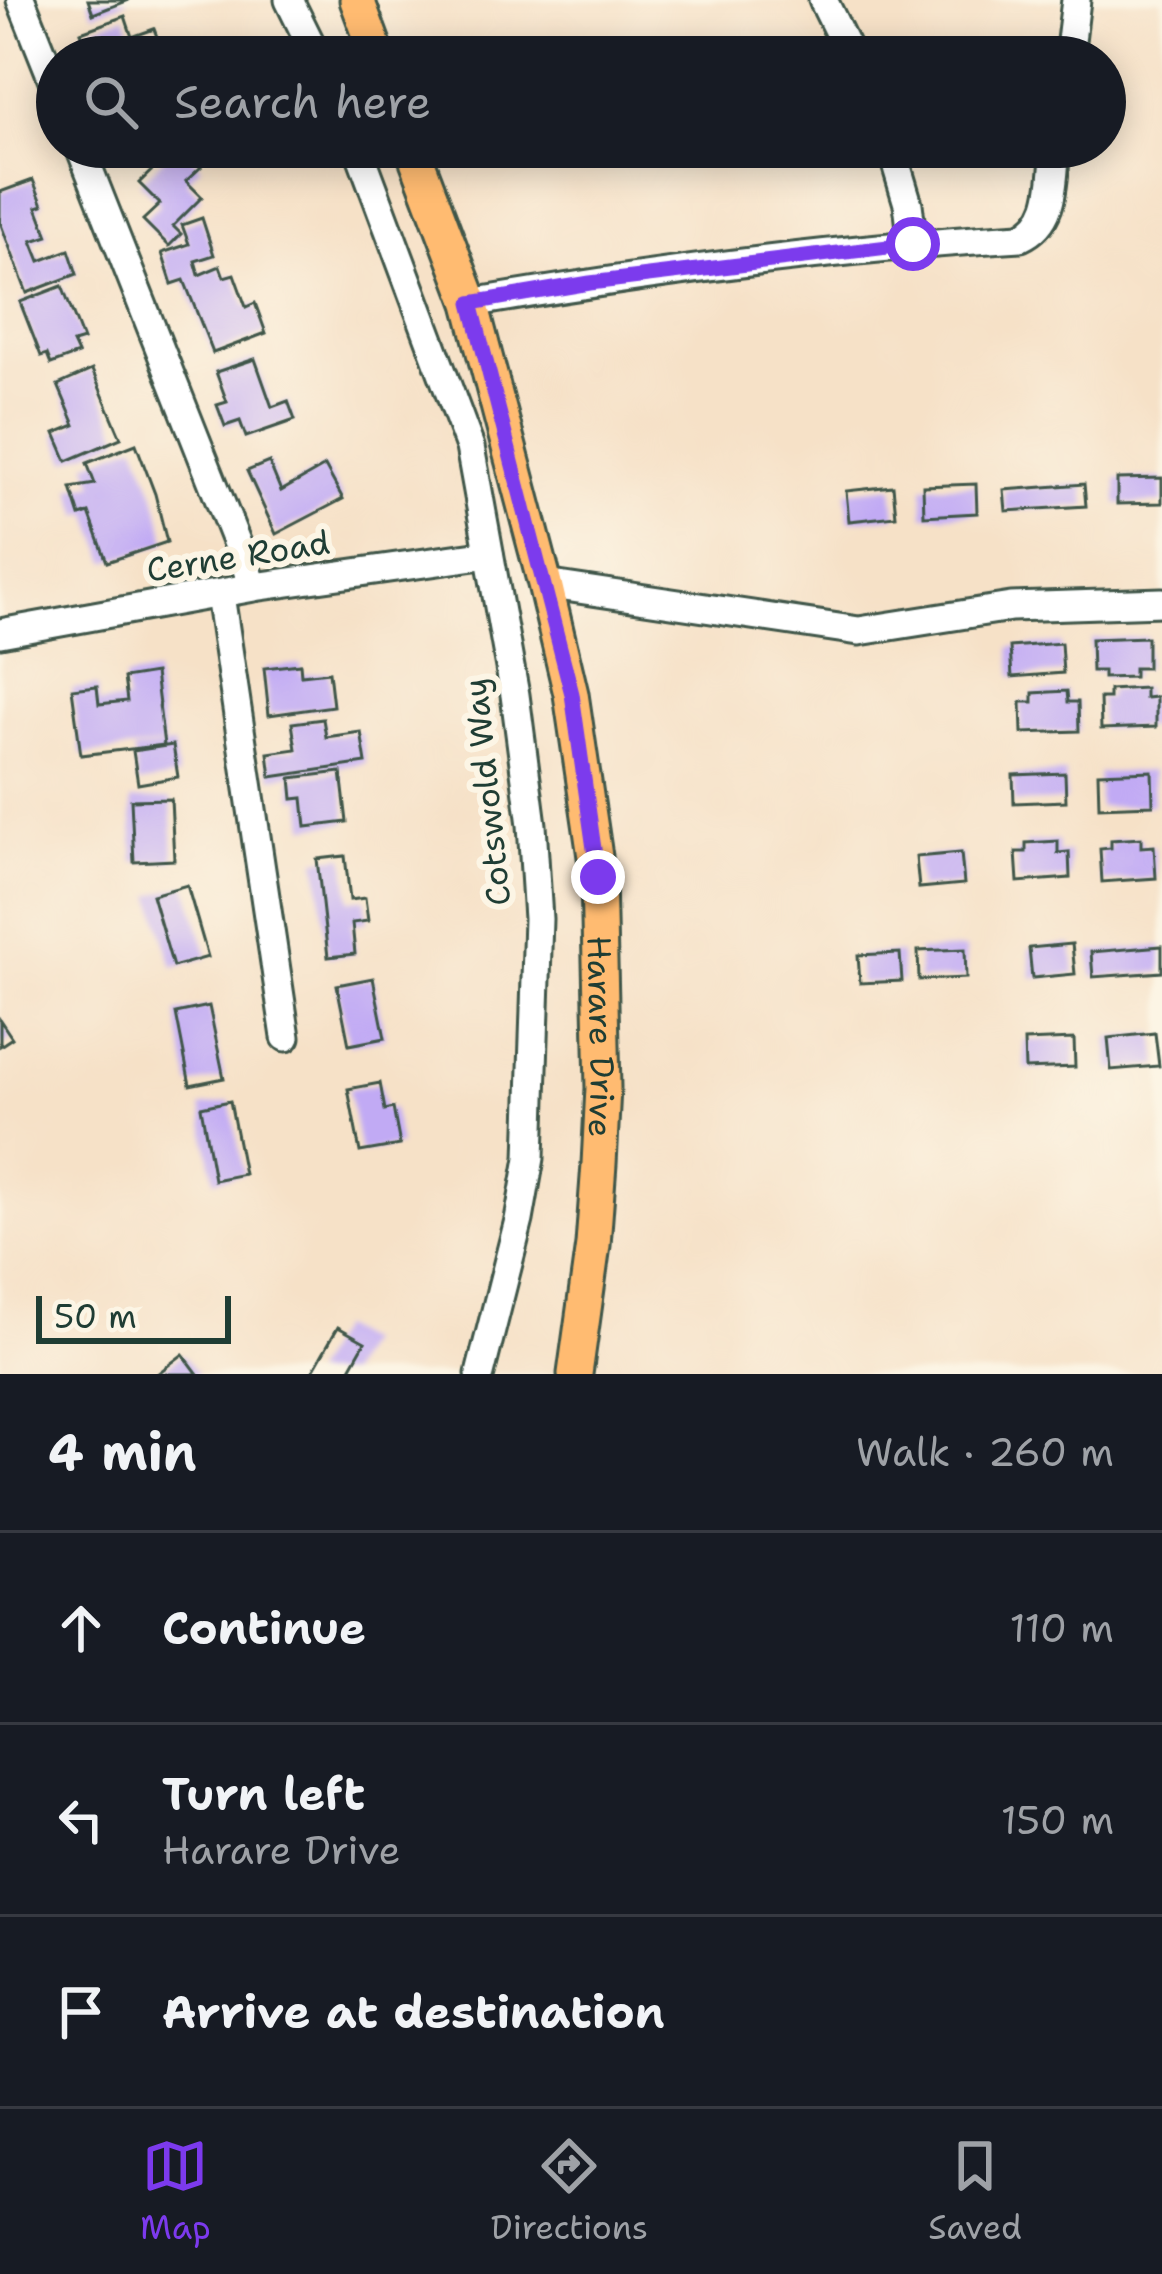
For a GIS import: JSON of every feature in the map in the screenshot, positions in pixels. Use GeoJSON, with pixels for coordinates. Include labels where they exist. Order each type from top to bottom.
{"type":"FeatureCollection","features":[{"type":"Feature","properties":{"kind":"main road"},"geometry":{"type":"LineString","coordinates":[[357,0],[370,36]]}},
{"type":"Feature","properties":{"kind":"main road","name":"Harare Drive"},"geometry":{"type":"LineString","coordinates":[[420,168],[471,303],[545,584],[572,694],[598,877],[603,1088],[593,1245],[575,1374]]}},
{"type":"Feature","properties":{"kind":"street"},"geometry":{"type":"LineString","coordinates":[[21,0],[36,38]]}},
{"type":"Feature","properties":{"kind":"street"},"geometry":{"type":"LineString","coordinates":[[289,0],[307,36]]}},
{"type":"Feature","properties":{"kind":"street"},"geometry":{"type":"LineString","coordinates":[[823,0],[841,36]]}},
{"type":"Feature","properties":{"kind":"street"},"geometry":{"type":"LineString","coordinates":[[1072,36],[1076,0]]}},
{"type":"Feature","properties":{"kind":"street"},"geometry":{"type":"LineString","coordinates":[[88,168],[254,587]]}},
{"type":"Feature","properties":{"kind":"street","name":"Cotswold Way"},"geometry":{"type":"LineString","coordinates":[[366,168],[470,447],[515,695],[532,825],[538,919],[530,1158],[480,1374]]}},
{"type":"Feature","properties":{"kind":"street"},"geometry":{"type":"LineString","coordinates":[[897,168],[913,244]]}},
{"type":"Feature","properties":{"kind":"street"},"geometry":{"type":"LineString","coordinates":[[471,303],[590,283],[913,244],[1021,237],[1034,231],[1048,209],[1054,168]]}},
{"type":"Feature","properties":{"kind":"street","name":"Cerne Road"},"geometry":{"type":"LineString","coordinates":[[0,633],[254,587],[489,554]]}},
{"type":"Feature","properties":{"kind":"street"},"geometry":{"type":"LineString","coordinates":[[545,584],[859,631],[1011,607],[1162,602]]}},
{"type":"Feature","properties":{"kind":"street"},"geometry":{"type":"LineString","coordinates":[[220,595],[286,1037]]}},
{"type":"Feature","properties":{"kind":"building"},"geometry":{"type":"Polygon","coordinates":[[[88,0],[129,0],[93,14],[88,0]]]}},
{"type":"Feature","properties":{"kind":"building"},"geometry":{"type":"Polygon","coordinates":[[[125,16],[132,36],[82,36],[81,32],[125,16]]]}},
{"type":"Feature","properties":{"kind":"building"},"geometry":{"type":"Polygon","coordinates":[[[154,168],[200,168],[186,181],[202,197],[173,226],[181,234],[169,246],[143,220],[160,204],[139,183],[154,168]]]}},
{"type":"Feature","properties":{"kind":"building"},"geometry":{"type":"Polygon","coordinates":[[[33,180],[48,236],[32,241],[40,261],[69,250],[77,274],[27,293],[0,222],[0,192],[33,180]]]}},
{"type":"Feature","properties":{"kind":"building"},"geometry":{"type":"Polygon","coordinates":[[[202,218],[214,255],[195,261],[199,275],[220,266],[224,277],[234,274],[246,307],[255,303],[266,333],[213,353],[184,280],[172,284],[162,253],[189,244],[182,225],[202,218]]]}},
{"type":"Feature","properties":{"kind":"building"},"geometry":{"type":"Polygon","coordinates":[[[62,286],[83,340],[73,343],[78,354],[51,364],[47,354],[41,356],[20,302],[62,286]]]}},
{"type":"Feature","properties":{"kind":"building"},"geometry":{"type":"Polygon","coordinates":[[[255,359],[272,407],[288,401],[295,420],[246,437],[240,421],[225,426],[217,405],[227,402],[216,372],[255,359]]]}},
{"type":"Feature","properties":{"kind":"building"},"geometry":{"type":"Polygon","coordinates":[[[92,370],[121,438],[67,461],[55,433],[75,425],[58,385],[92,370]]]}},
{"type":"Feature","properties":{"kind":"building"},"geometry":{"type":"Polygon","coordinates":[[[136,444],[167,542],[107,562],[89,513],[80,516],[71,488],[95,484],[87,463],[136,444]]]}},
{"type":"Feature","properties":{"kind":"building"},"geometry":{"type":"Polygon","coordinates":[[[269,462],[281,491],[325,466],[343,499],[276,534],[247,471],[269,462]]]}},
{"type":"Feature","properties":{"kind":"building"},"geometry":{"type":"Polygon","coordinates":[[[1162,478],[1162,503],[1117,504],[1117,479],[1162,478]]]}},
{"type":"Feature","properties":{"kind":"building"},"geometry":{"type":"Polygon","coordinates":[[[976,484],[977,513],[924,516],[923,486],[976,484]]]}},
{"type":"Feature","properties":{"kind":"building"},"geometry":{"type":"Polygon","coordinates":[[[1084,484],[1086,506],[1006,511],[1004,490],[1084,484]]]}},
{"type":"Feature","properties":{"kind":"building"},"geometry":{"type":"Polygon","coordinates":[[[893,486],[896,516],[849,521],[846,491],[893,486]]]}},
{"type":"Feature","properties":{"kind":"building"},"geometry":{"type":"Polygon","coordinates":[[[1147,637],[1147,668],[1134,668],[1134,677],[1103,678],[1103,671],[1092,671],[1091,639],[1147,637]]]}},
{"type":"Feature","properties":{"kind":"building"},"geometry":{"type":"Polygon","coordinates":[[[1061,643],[1063,673],[1012,677],[1010,647],[1061,643]]]}},
{"type":"Feature","properties":{"kind":"building"},"geometry":{"type":"Polygon","coordinates":[[[300,664],[301,675],[329,672],[333,706],[269,715],[264,668],[300,664]]]}},
{"type":"Feature","properties":{"kind":"building"},"geometry":{"type":"Polygon","coordinates":[[[155,673],[164,745],[81,755],[72,689],[97,686],[99,704],[127,701],[124,678],[155,673]]]}},
{"type":"Feature","properties":{"kind":"building"},"geometry":{"type":"Polygon","coordinates":[[[1145,688],[1145,698],[1156,697],[1156,727],[1101,729],[1100,698],[1109,698],[1109,690],[1145,688]]]}},
{"type":"Feature","properties":{"kind":"building"},"geometry":{"type":"Polygon","coordinates":[[[1067,691],[1068,702],[1078,702],[1079,731],[1022,733],[1021,702],[1033,702],[1033,693],[1067,691]]]}},
{"type":"Feature","properties":{"kind":"building"},"geometry":{"type":"Polygon","coordinates":[[[323,719],[326,737],[361,732],[366,763],[271,777],[268,753],[296,749],[292,723],[323,719]]]}},
{"type":"Feature","properties":{"kind":"building"},"geometry":{"type":"Polygon","coordinates":[[[173,745],[178,777],[138,784],[133,751],[173,745]]]}},
{"type":"Feature","properties":{"kind":"building"},"geometry":{"type":"Polygon","coordinates":[[[1152,771],[1153,805],[1099,807],[1098,773],[1152,771]]]}},
{"type":"Feature","properties":{"kind":"building"},"geometry":{"type":"Polygon","coordinates":[[[341,772],[347,822],[306,827],[303,798],[293,799],[291,778],[341,772]]]}},
{"type":"Feature","properties":{"kind":"building"},"geometry":{"type":"Polygon","coordinates":[[[1065,773],[1066,801],[1014,803],[1013,775],[1065,773]]]}},
{"type":"Feature","properties":{"kind":"building"},"geometry":{"type":"Polygon","coordinates":[[[171,799],[174,860],[134,862],[131,800],[171,799]]]}},
{"type":"Feature","properties":{"kind":"building"},"geometry":{"type":"Polygon","coordinates":[[[1141,838],[1141,847],[1154,846],[1156,878],[1102,882],[1100,849],[1111,848],[1111,840],[1141,838]]]}},
{"type":"Feature","properties":{"kind":"building"},"geometry":{"type":"Polygon","coordinates":[[[1058,841],[1058,853],[1069,852],[1070,878],[1018,882],[1016,852],[1026,852],[1026,843],[1058,841]]]}},
{"type":"Feature","properties":{"kind":"building"},"geometry":{"type":"Polygon","coordinates":[[[961,853],[964,884],[919,888],[916,857],[961,853]]]}},
{"type":"Feature","properties":{"kind":"building"},"geometry":{"type":"Polygon","coordinates":[[[345,856],[350,900],[365,898],[368,921],[352,923],[355,954],[328,957],[317,859],[345,856]]]}},
{"type":"Feature","properties":{"kind":"building"},"geometry":{"type":"Polygon","coordinates":[[[187,885],[208,957],[173,967],[152,895],[187,885]]]}},
{"type":"Feature","properties":{"kind":"building"},"geometry":{"type":"Polygon","coordinates":[[[1072,944],[1075,974],[1032,978],[1029,948],[1072,944]]]}},
{"type":"Feature","properties":{"kind":"building"},"geometry":{"type":"Polygon","coordinates":[[[1162,946],[1162,972],[1093,977],[1091,952],[1162,946]]]}},
{"type":"Feature","properties":{"kind":"building"},"geometry":{"type":"Polygon","coordinates":[[[965,949],[966,978],[919,980],[918,951],[965,949]]]}},
{"type":"Feature","properties":{"kind":"building"},"geometry":{"type":"Polygon","coordinates":[[[900,953],[902,981],[860,983],[858,955],[900,953]]]}},
{"type":"Feature","properties":{"kind":"building"},"geometry":{"type":"Polygon","coordinates":[[[373,978],[385,1038],[349,1045],[337,985],[373,978]]]}},
{"type":"Feature","properties":{"kind":"building"},"geometry":{"type":"Polygon","coordinates":[[[209,1006],[224,1078],[190,1085],[176,1013],[209,1006]]]}},
{"type":"Feature","properties":{"kind":"building"},"geometry":{"type":"Polygon","coordinates":[[[0,1020],[12,1038],[0,1046],[0,1020]]]}},
{"type":"Feature","properties":{"kind":"building"},"geometry":{"type":"Polygon","coordinates":[[[1155,1033],[1159,1066],[1111,1070],[1108,1038],[1155,1033]]]}},
{"type":"Feature","properties":{"kind":"building"},"geometry":{"type":"Polygon","coordinates":[[[1074,1039],[1075,1067],[1025,1069],[1024,1041],[1074,1039]]]}},
{"type":"Feature","properties":{"kind":"building"},"geometry":{"type":"Polygon","coordinates":[[[380,1083],[385,1110],[393,1108],[400,1145],[360,1152],[348,1089],[380,1083]]]}},
{"type":"Feature","properties":{"kind":"building"},"geometry":{"type":"Polygon","coordinates":[[[230,1101],[244,1174],[214,1180],[201,1107],[230,1101]]]}},
{"type":"Feature","properties":{"kind":"building"},"geometry":{"type":"Polygon","coordinates":[[[338,1327],[365,1342],[347,1374],[311,1374],[338,1327]]]}},
{"type":"Feature","properties":{"kind":"building"},"geometry":{"type":"Polygon","coordinates":[[[183,1354],[198,1374],[157,1374],[183,1354]]]}},
{"type":"Feature","properties":{"kind":"route"},"geometry":{"type":"LineString","coordinates":[[598,877],[572,694],[471,303],[590,283],[913,244]]}}]}
